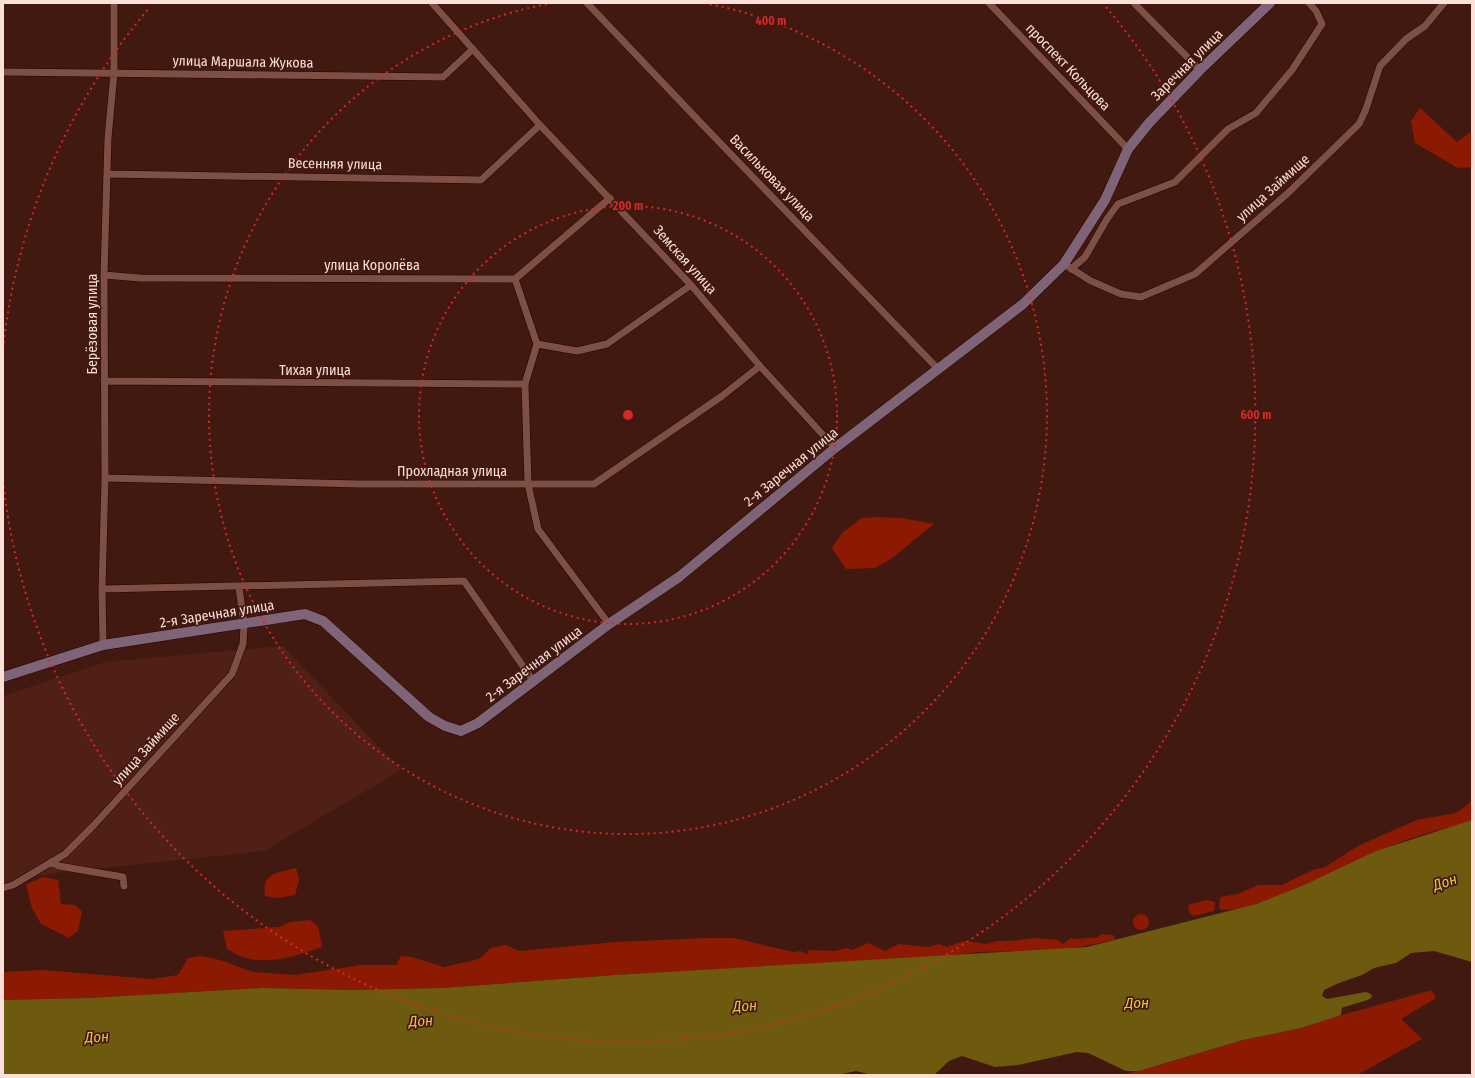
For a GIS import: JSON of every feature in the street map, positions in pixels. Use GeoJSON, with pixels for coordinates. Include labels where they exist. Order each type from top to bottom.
{"type":"FeatureCollection","features":[{"type":"Feature","properties":{"kind":"street","name":"Берёзовая улица"},"geometry":{"type":"LineString","coordinates":[[104,646],[102,589],[105,478],[104,275],[108,138],[114,73],[114,3]]}},
{"type":"Feature","properties":{"kind":"street","name":"Земская улица"},"geometry":{"type":"LineString","coordinates":[[432,3],[540,125],[691,285],[760,366],[835,448]]}},
{"type":"Feature","properties":{"kind":"street","name":"Васильковая улица"},"geometry":{"type":"LineString","coordinates":[[587,3],[699,122],[939,370]]}},
{"type":"Feature","properties":{"kind":"street","name":"проспект Кольцова"},"geometry":{"type":"LineString","coordinates":[[989,3],[1128,149]]}},
{"type":"Feature","properties":{"kind":"street"},"geometry":{"type":"LineString","coordinates":[[1134,3],[1200,70]]}},
{"type":"Feature","properties":{"kind":"street","name":"Заречная улица"},"geometry":{"type":"LineString","coordinates":[[1067,267],[1105,200],[1128,149],[1149,123],[1200,70],[1270,3]]}},
{"type":"Feature","properties":{"kind":"street"},"geometry":{"type":"LineString","coordinates":[[1067,267],[1085,257],[1107,219],[1118,204],[1175,182],[1228,129],[1256,113],[1292,70],[1322,24],[1316,11],[1309,3]]}},
{"type":"Feature","properties":{"kind":"street","name":"улица Займище"},"geometry":{"type":"LineString","coordinates":[[1067,267],[1091,281],[1121,294],[1141,297],[1195,274],[1288,193],[1359,124],[1366,109],[1380,66],[1406,40],[1425,26],[1444,3]]}},
{"type":"Feature","properties":{"kind":"street","name":"улица Маршала Жукова"},"geometry":{"type":"LineString","coordinates":[[3,72],[443,77],[473,49]]}},
{"type":"Feature","properties":{"kind":"street","name":"Весенняя улица"},"geometry":{"type":"LineString","coordinates":[[108,174],[481,180],[540,125]]}},
{"type":"Feature","properties":{"kind":"street"},"geometry":{"type":"LineString","coordinates":[[609,624],[538,528],[528,484],[525,384],[537,344],[515,279],[610,198]]}},
{"type":"Feature","properties":{"kind":"street","name":"2-я Заречная улица"},"geometry":{"type":"LineString","coordinates":[[3,677],[104,646],[244,625],[305,614],[323,621],[429,717],[445,726],[461,731],[478,724],[609,624],[679,577],[835,448],[939,370],[1023,304],[1067,267]]}},
{"type":"Feature","properties":{"kind":"street","name":"улица Королёва"},"geometry":{"type":"LineString","coordinates":[[104,275],[140,278],[515,279]]}},
{"type":"Feature","properties":{"kind":"street"},"geometry":{"type":"LineString","coordinates":[[537,344],[577,351],[607,344],[691,285]]}},
{"type":"Feature","properties":{"kind":"street","name":"Прохладная улица"},"geometry":{"type":"LineString","coordinates":[[105,478],[359,484],[594,484],[722,396],[760,366]]}},
{"type":"Feature","properties":{"kind":"street","name":"Тихая улица"},"geometry":{"type":"LineString","coordinates":[[104,381],[525,384]]}},
{"type":"Feature","properties":{"kind":"street"},"geometry":{"type":"LineString","coordinates":[[102,589],[464,581],[534,682]]}},
{"type":"Feature","properties":{"kind":"street","name":"улица Займище"},"geometry":{"type":"LineString","coordinates":[[3,888],[13,885],[65,854],[94,825],[232,674],[243,644],[244,625],[239,587]]}},
{"type":"Feature","properties":{"kind":"street"},"geometry":{"type":"LineString","coordinates":[[51,862],[59,866],[123,877],[124,886]]}},
{"type":"Feature","properties":{"kind":"shaded area"},"geometry":{"type":"Polygon","coordinates":[[[1420,108],[1457,142],[1472,131],[1472,167],[1458,168],[1415,143],[1411,121],[1420,108]]]}},
{"type":"Feature","properties":{"kind":"shaded area"},"geometry":{"type":"Polygon","coordinates":[[[862,518],[901,518],[934,524],[891,559],[875,568],[846,569],[832,548],[843,532],[862,518]]]}},
{"type":"Feature","properties":{"kind":"shaded area"},"geometry":{"type":"Polygon","coordinates":[[[283,646],[401,770],[264,851],[56,873],[3,883],[3,696],[105,662],[283,646]]]}},
{"type":"Feature","properties":{"kind":"shaded area"},"geometry":{"type":"Polygon","coordinates":[[[1471,802],[1472,821],[1401,842],[1280,895],[1255,904],[1234,909],[1219,909],[1220,897],[1238,894],[1258,885],[1282,885],[1313,870],[1325,867],[1358,846],[1387,833],[1417,820],[1456,813],[1471,802]]]}},
{"type":"Feature","properties":{"kind":"shaded area"},"geometry":{"type":"Polygon","coordinates":[[[296,868],[299,880],[295,895],[278,898],[265,896],[264,888],[268,878],[277,873],[296,868]]]}},
{"type":"Feature","properties":{"kind":"shaded area"},"geometry":{"type":"Polygon","coordinates":[[[44,877],[58,880],[61,904],[75,905],[82,912],[78,931],[69,938],[41,924],[32,908],[26,884],[44,877]]]}},
{"type":"Feature","properties":{"kind":"shaded area"},"geometry":{"type":"Polygon","coordinates":[[[1207,900],[1215,902],[1214,911],[1193,916],[1189,912],[1188,905],[1207,900]]]}},
{"type":"Feature","properties":{"kind":"shaded area"},"geometry":{"type":"Polygon","coordinates":[[[1138,914],[1144,914],[1149,919],[1147,928],[1144,930],[1138,930],[1133,925],[1133,919],[1138,914]]]}},
{"type":"Feature","properties":{"kind":"shaded area"},"geometry":{"type":"Polygon","coordinates":[[[310,920],[318,926],[322,947],[275,960],[256,960],[239,956],[227,949],[223,931],[279,927],[290,922],[310,920]]]}},
{"type":"Feature","properties":{"kind":"shaded area"},"geometry":{"type":"Polygon","coordinates":[[[1102,934],[1113,935],[1115,937],[1114,940],[1064,950],[978,952],[937,957],[615,975],[442,988],[352,990],[262,988],[89,998],[3,1000],[3,972],[42,970],[151,979],[178,975],[188,958],[201,956],[220,960],[253,972],[295,975],[361,965],[396,965],[401,956],[412,957],[444,967],[479,959],[491,948],[506,945],[519,951],[616,942],[734,938],[793,952],[801,951],[807,955],[808,950],[835,951],[846,948],[852,950],[868,943],[885,951],[899,944],[929,947],[939,944],[947,947],[964,941],[987,944],[997,941],[1035,938],[1058,940],[1063,944],[1071,938],[1096,938],[1102,934]]]}},
{"type":"Feature","properties":{"kind":"shaded area"},"geometry":{"type":"Polygon","coordinates":[[[1432,990],[1436,998],[1401,1019],[1422,1039],[1357,1075],[1121,1075],[1243,1040],[1301,1028],[1331,1018],[1432,990]]]}},
{"type":"Feature","properties":{"kind":"water","name":"Дон"},"geometry":{"type":"Polygon","coordinates":[[[1472,820],[1472,962],[1434,951],[1411,953],[1396,963],[1374,968],[1362,975],[1324,990],[1322,996],[1327,999],[1366,992],[1371,994],[1372,997],[1368,1000],[1342,1008],[1341,1015],[1301,1028],[1243,1040],[1139,1071],[1126,1071],[1088,1053],[1077,1052],[1018,1065],[995,1067],[962,1056],[949,1061],[935,1074],[872,1075],[856,1071],[837,1075],[3,1075],[3,1000],[89,998],[262,988],[352,990],[442,988],[615,975],[1087,947],[1256,904],[1304,885],[1376,851],[1472,820]]]}}]}
